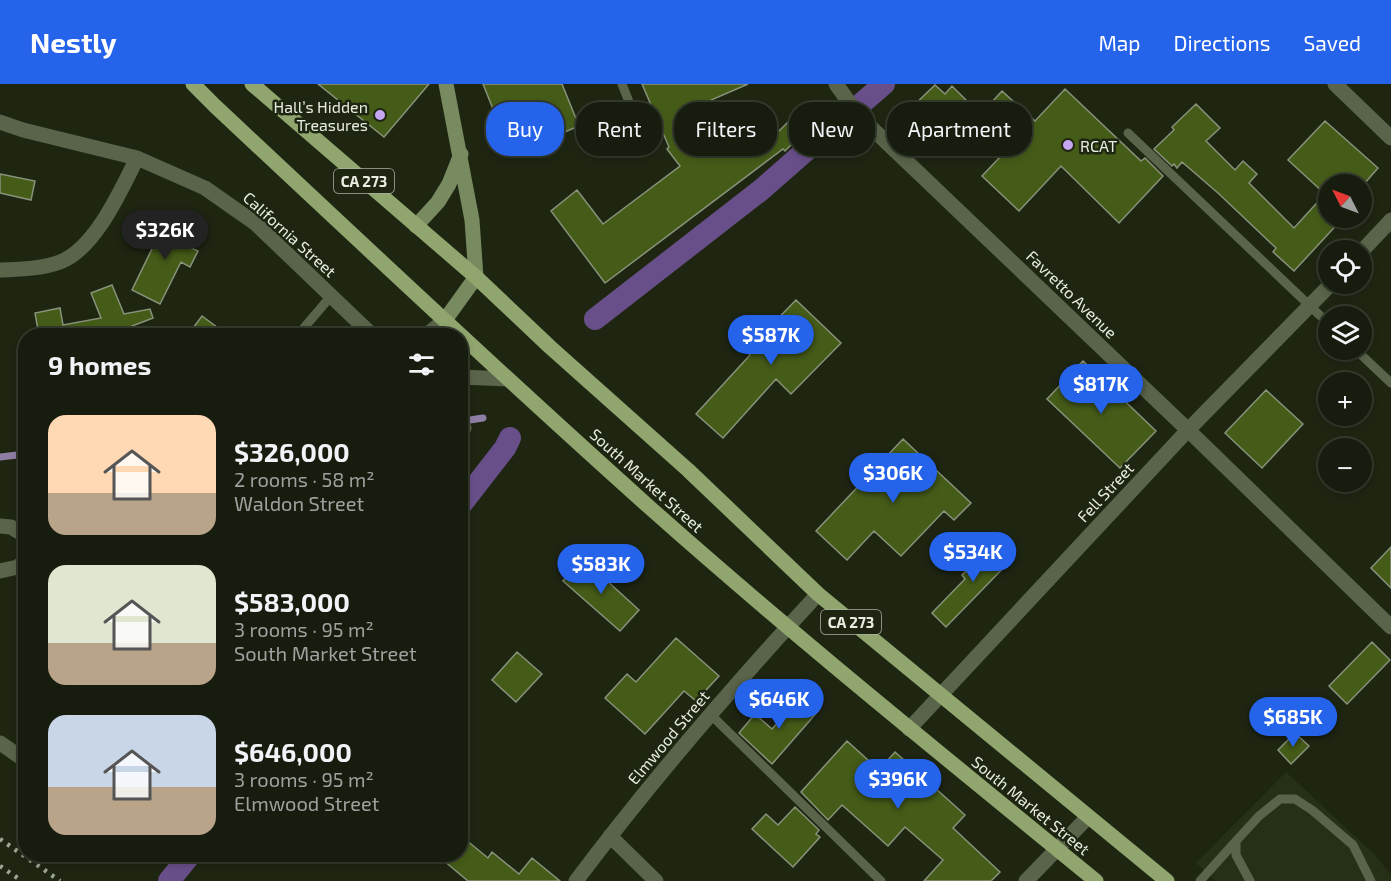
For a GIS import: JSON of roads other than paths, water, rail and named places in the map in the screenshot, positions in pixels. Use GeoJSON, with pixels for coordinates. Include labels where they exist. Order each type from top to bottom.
{"type":"FeatureCollection","features":[{"type":"Feature","properties":{"kind":"main road","name":"South Market Street"},"geometry":{"type":"LineString","coordinates":[[193,84],[453,328]]}},
{"type":"Feature","properties":{"kind":"main road","name":"CA 273"},"geometry":{"type":"LineString","coordinates":[[252,84],[476,277]]}},
{"type":"Feature","properties":{"kind":"main road","name":"South Market Street"},"geometry":{"type":"LineString","coordinates":[[476,277],[550,347],[688,470],[818,594],[1167,881]]}},
{"type":"Feature","properties":{"kind":"main road","name":"South Market Street"},"geometry":{"type":"LineString","coordinates":[[468,342],[651,508],[909,729],[1096,881]]}},
{"type":"Feature","properties":{"kind":"street"},"geometry":{"type":"LineString","coordinates":[[435,328],[445,320],[476,277],[472,220],[446,84]]}},
{"type":"Feature","properties":{"kind":"street","name":"Favretto Avenue"},"geometry":{"type":"LineString","coordinates":[[836,84],[854,110],[1391,627]]}},
{"type":"Feature","properties":{"kind":"street"},"geometry":{"type":"LineString","coordinates":[[1335,84],[1391,138]]}},
{"type":"Feature","properties":{"kind":"street","name":"California Street"},"geometry":{"type":"LineString","coordinates":[[0,122],[23,130],[137,158],[189,179],[223,199],[255,223],[365,328]]}},
{"type":"Feature","properties":{"kind":"street"},"geometry":{"type":"LineString","coordinates":[[416,226],[438,202],[449,184],[461,154]]}},
{"type":"Feature","properties":{"kind":"street"},"geometry":{"type":"LineString","coordinates":[[0,270],[47,266],[62,261],[82,248],[93,236],[137,158]]}},
{"type":"Feature","properties":{"kind":"street"},"geometry":{"type":"LineString","coordinates":[[1372,240],[1391,220]]}},
{"type":"Feature","properties":{"kind":"street","name":"Fell Street"},"geometry":{"type":"LineString","coordinates":[[909,729],[1188,430],[1321,294]]}},
{"type":"Feature","properties":{"kind":"street"},"geometry":{"type":"LineString","coordinates":[[468,378],[508,380]]}},
{"type":"Feature","properties":{"kind":"street"},"geometry":{"type":"LineString","coordinates":[[0,526],[11,527],[18,531]]}},
{"type":"Feature","properties":{"kind":"street"},"geometry":{"type":"LineString","coordinates":[[0,571],[18,567]]}},
{"type":"Feature","properties":{"kind":"street","name":"Elmwood Street"},"geometry":{"type":"LineString","coordinates":[[576,881],[710,714],[818,594]]}},
{"type":"Feature","properties":{"kind":"street"},"geometry":{"type":"LineString","coordinates":[[0,743],[18,755]]}},
{"type":"Feature","properties":{"kind":"street"},"geometry":{"type":"LineString","coordinates":[[1026,881],[1088,817]]}},
{"type":"Feature","properties":{"kind":"street"},"geometry":{"type":"LineString","coordinates":[[610,836],[656,881]]}},
{"type":"Feature","properties":{"kind":"lane"},"geometry":{"type":"LineString","coordinates":[[622,84],[629,102]]}},
{"type":"Feature","properties":{"kind":"lane"},"geometry":{"type":"LineString","coordinates":[[1128,134],[1318,314]]}},
{"type":"Feature","properties":{"kind":"lane"},"geometry":{"type":"LineString","coordinates":[[304,328],[331,296]]}},
{"type":"Feature","properties":{"kind":"lane"},"geometry":{"type":"LineString","coordinates":[[1367,360],[1391,383]]}},
{"type":"Feature","properties":{"kind":"lane"},"geometry":{"type":"LineString","coordinates":[[710,714],[881,881]]}},
{"type":"Feature","properties":{"kind":"lane"},"geometry":{"type":"LineString","coordinates":[[1200,881],[1259,816],[1280,799],[1295,799],[1312,810],[1353,845],[1371,881]]}},
{"type":"Feature","properties":{"kind":"lane"},"geometry":{"type":"LineString","coordinates":[[1236,842],[1236,855],[1250,881]]}},
{"type":"Feature","properties":{"kind":"waterway"},"geometry":{"type":"LineString","coordinates":[[863,102],[884,84]]}},
{"type":"Feature","properties":{"kind":"waterway"},"geometry":{"type":"LineString","coordinates":[[595,319],[761,190],[800,156]]}},
{"type":"Feature","properties":{"kind":"waterway"},"geometry":{"type":"LineString","coordinates":[[470,420],[483,418]]}},
{"type":"Feature","properties":{"kind":"waterway"},"geometry":{"type":"LineString","coordinates":[[468,496],[505,448],[510,438]]}},
{"type":"Feature","properties":{"kind":"waterway"},"geometry":{"type":"LineString","coordinates":[[0,457],[18,455]]}},
{"type":"Feature","properties":{"kind":"waterway"},"geometry":{"type":"LineString","coordinates":[[169,881],[184,862]]}},
{"type":"Feature","properties":{"kind":"railway"},"geometry":{"type":"LineString","coordinates":[[0,839],[18,852]]}},
{"type":"Feature","properties":{"kind":"railway"},"geometry":{"type":"LineString","coordinates":[[33,862],[60,881]]}},
{"type":"Feature","properties":{"kind":"railway"},"geometry":{"type":"LineString","coordinates":[[0,866],[22,881]]}},
{"type":"Feature","properties":{"kind":"place","name":"Hall’s Hidden Treasures"},"geometry":{"type":"Point","coordinates":[380,115]}},
{"type":"Feature","properties":{"kind":"place","name":"RCAT"},"geometry":{"type":"Point","coordinates":[1068,145]}}]}
